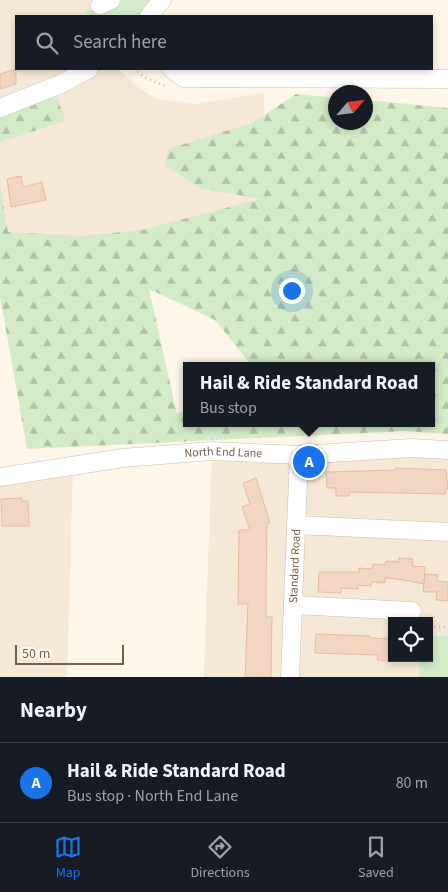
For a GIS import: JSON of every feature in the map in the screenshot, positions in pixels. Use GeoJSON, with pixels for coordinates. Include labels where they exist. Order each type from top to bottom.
{"type":"FeatureCollection","features":[{"type":"Feature","properties":{"kind":"street"},"geometry":{"type":"LineString","coordinates":[[150,15],[162,0]]}},
{"type":"Feature","properties":{"kind":"street"},"geometry":{"type":"LineString","coordinates":[[0,108],[61,84],[87,70]]}},
{"type":"Feature","properties":{"kind":"street"},"geometry":{"type":"LineString","coordinates":[[173,70],[184,78],[448,79]]}},
{"type":"Feature","properties":{"kind":"street","name":"North End Lane"},"geometry":{"type":"LineString","coordinates":[[0,477],[123,458],[212,451],[299,455],[411,448],[448,450]]}},
{"type":"Feature","properties":{"kind":"street","name":"Standard Road"},"geometry":{"type":"LineString","coordinates":[[290,677],[299,455]]}},
{"type":"Feature","properties":{"kind":"street"},"geometry":{"type":"LineString","coordinates":[[296,525],[448,532]]}},
{"type":"Feature","properties":{"kind":"street"},"geometry":{"type":"LineString","coordinates":[[293,605],[412,611]]}},
{"type":"Feature","properties":{"kind":"path"},"geometry":{"type":"LineString","coordinates":[[433,626],[448,627]]}},
{"type":"Feature","properties":{"kind":"shaded area"},"geometry":{"type":"Polygon","coordinates":[[[0,0],[160,0],[148,15],[15,15],[15,70],[81,70],[0,104],[0,0]]]}},
{"type":"Feature","properties":{"kind":"shaded area"},"geometry":{"type":"Polygon","coordinates":[[[94,70],[120,70],[139,88],[157,99],[195,104],[264,93],[265,207],[147,238],[0,236],[0,110],[94,70]]]}},
{"type":"Feature","properties":{"kind":"shaded area"},"geometry":{"type":"Polygon","coordinates":[[[448,450],[448,677],[204,677],[212,451],[448,450]]]}},
{"type":"Feature","properties":{"kind":"shaded area"},"geometry":{"type":"Polygon","coordinates":[[[73,465],[67,677],[0,677],[0,477],[73,465]]]}},
{"type":"Feature","properties":{"kind":"green space"},"geometry":{"type":"Polygon","coordinates":[[[111,0],[156,0],[145,15],[86,15],[85,12],[111,0]]]}},
{"type":"Feature","properties":{"kind":"green space"},"geometry":{"type":"Polygon","coordinates":[[[55,94],[66,121],[0,142],[0,113],[55,94]]]}},
{"type":"Feature","properties":{"kind":"green space"},"geometry":{"type":"Polygon","coordinates":[[[296,94],[328,97],[328,130],[373,130],[373,101],[448,108],[448,434],[405,431],[27,449],[0,296],[0,186],[8,232],[82,236],[142,230],[260,199],[200,188],[165,166],[168,149],[252,123],[296,94]],[[149,289],[177,414],[183,411],[183,427],[435,427],[435,362],[249,362],[215,320],[149,289]]]}},
{"type":"Feature","properties":{"kind":"green space"},"geometry":{"type":"Polygon","coordinates":[[[433,636],[448,636],[448,677],[419,677],[420,662],[433,662],[433,636]]]}},
{"type":"Feature","properties":{"kind":"building"},"geometry":{"type":"Polygon","coordinates":[[[15,69],[16,84],[0,89],[0,74],[15,69]]]}},
{"type":"Feature","properties":{"kind":"building"},"geometry":{"type":"Polygon","coordinates":[[[21,176],[23,187],[42,182],[46,200],[11,207],[7,179],[21,176]]]}},
{"type":"Feature","properties":{"kind":"building"},"geometry":{"type":"Polygon","coordinates":[[[396,468],[446,470],[448,489],[446,489],[445,494],[349,492],[349,496],[336,496],[336,488],[327,488],[326,472],[395,470],[396,468]]]}},
{"type":"Feature","properties":{"kind":"building"},"geometry":{"type":"Polygon","coordinates":[[[256,478],[270,523],[267,523],[266,617],[272,617],[271,677],[245,677],[248,604],[238,604],[239,530],[250,530],[242,507],[250,504],[243,483],[256,478]]]}},
{"type":"Feature","properties":{"kind":"building"},"geometry":{"type":"Polygon","coordinates":[[[22,498],[22,501],[28,501],[29,526],[2,526],[1,499],[22,498]]]}},
{"type":"Feature","properties":{"kind":"building"},"geometry":{"type":"Polygon","coordinates":[[[399,558],[413,559],[412,566],[425,567],[424,583],[425,574],[438,575],[437,581],[448,582],[448,601],[436,600],[437,592],[423,592],[424,584],[385,578],[385,583],[372,582],[371,586],[358,585],[358,589],[341,588],[341,593],[318,592],[319,572],[359,572],[359,568],[372,569],[373,564],[385,565],[386,561],[399,562],[399,558]]]}},
{"type":"Feature","properties":{"kind":"building"},"geometry":{"type":"Polygon","coordinates":[[[316,634],[370,636],[370,638],[388,639],[388,661],[377,660],[378,655],[315,653],[316,634]]]}},
{"type":"Feature","properties":{"kind":"place","name":"Hail & Ride Standard Road"},"geometry":{"type":"Point","coordinates":[309,462]}}]}
